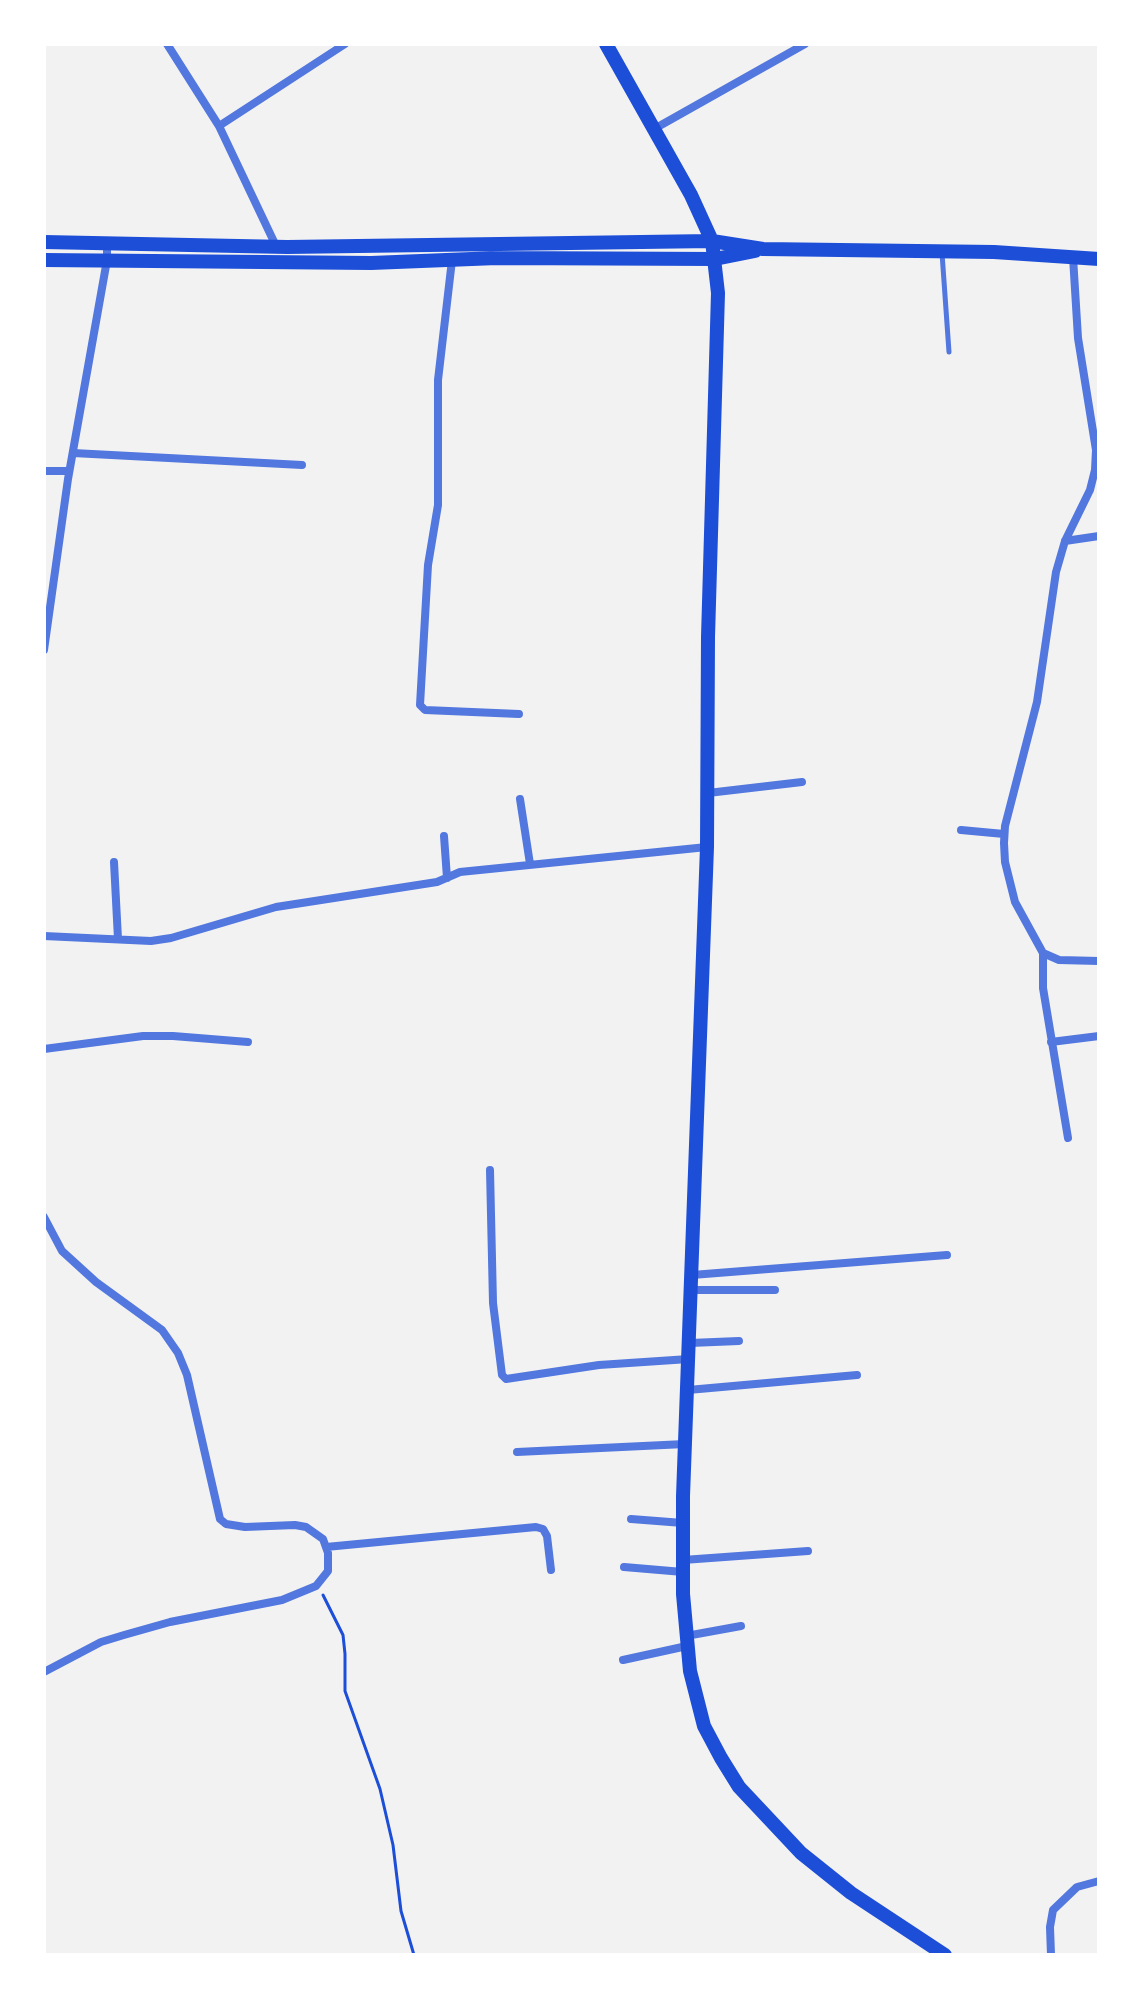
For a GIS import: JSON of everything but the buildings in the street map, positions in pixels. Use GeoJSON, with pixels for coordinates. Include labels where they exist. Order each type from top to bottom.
{"type":"FeatureCollection","features":[{"type":"Feature","properties":{"kind":"main road"},"geometry":{"type":"LineString","coordinates":[[606,44],[691,195],[712,241],[715,259],[717,362],[708,637],[707,847],[683,1523],[687,1641],[695,1695],[704,1726],[739,1787],[801,1853],[851,1893],[945,1955]]}},
{"type":"Feature","properties":{"kind":"main road"},"geometry":{"type":"LineString","coordinates":[[44,242],[276,246],[712,241],[763,249],[942,250],[1099,259]]}},
{"type":"Feature","properties":{"kind":"main road"},"geometry":{"type":"LineString","coordinates":[[44,260],[371,263],[715,259],[763,249]]}},
{"type":"Feature","properties":{"kind":"street"},"geometry":{"type":"LineString","coordinates":[[167,44],[219,126],[276,246]]}},
{"type":"Feature","properties":{"kind":"street"},"geometry":{"type":"LineString","coordinates":[[219,126],[345,44]]}},
{"type":"Feature","properties":{"kind":"street"},"geometry":{"type":"LineString","coordinates":[[654,129],[805,44]]}},
{"type":"Feature","properties":{"kind":"street"},"geometry":{"type":"LineString","coordinates":[[44,650],[69,471],[107,260],[107,243]]}},
{"type":"Feature","properties":{"kind":"street"},"geometry":{"type":"LineString","coordinates":[[1068,1138],[1043,988],[1043,953],[1015,902],[1005,862],[1004,834],[1037,702],[1051,603],[1065,541],[1090,490],[1095,470],[1096,450],[1078,338],[1073,257]]}},
{"type":"Feature","properties":{"kind":"street"},"geometry":{"type":"LineString","coordinates":[[452,260],[438,380],[438,505],[428,565],[420,705],[425,710],[519,714]]}},
{"type":"Feature","properties":{"kind":"street"},"geometry":{"type":"LineString","coordinates":[[73,453],[302,465]]}},
{"type":"Feature","properties":{"kind":"street"},"geometry":{"type":"LineString","coordinates":[[44,471],[69,471]]}},
{"type":"Feature","properties":{"kind":"street"},"geometry":{"type":"LineString","coordinates":[[1065,541],[1099,536]]}},
{"type":"Feature","properties":{"kind":"street"},"geometry":{"type":"LineString","coordinates":[[708,793],[802,782]]}},
{"type":"Feature","properties":{"kind":"street"},"geometry":{"type":"LineString","coordinates":[[520,799],[530,864]]}},
{"type":"Feature","properties":{"kind":"street"},"geometry":{"type":"LineString","coordinates":[[961,830],[1004,834]]}},
{"type":"Feature","properties":{"kind":"street"},"geometry":{"type":"LineString","coordinates":[[444,836],[447,878]]}},
{"type":"Feature","properties":{"kind":"street"},"geometry":{"type":"LineString","coordinates":[[44,936],[151,941],[276,907],[437,882],[460,872],[707,847]]}},
{"type":"Feature","properties":{"kind":"street"},"geometry":{"type":"LineString","coordinates":[[114,862],[118,939]]}},
{"type":"Feature","properties":{"kind":"street"},"geometry":{"type":"LineString","coordinates":[[1043,953],[1059,960],[1099,961]]}},
{"type":"Feature","properties":{"kind":"street"},"geometry":{"type":"LineString","coordinates":[[44,1049],[143,1036],[248,1042]]}},
{"type":"Feature","properties":{"kind":"street"},"geometry":{"type":"LineString","coordinates":[[1051,1042],[1099,1036]]}},
{"type":"Feature","properties":{"kind":"street"},"geometry":{"type":"LineString","coordinates":[[490,1170],[493,1303],[502,1375],[506,1379],[599,1365],[689,1359]]}},
{"type":"Feature","properties":{"kind":"street"},"geometry":{"type":"LineString","coordinates":[[44,1217],[62,1251],[96,1282],[162,1330],[178,1353],[187,1375],[220,1519],[226,1524],[245,1527],[306,1527],[323,1539],[328,1571],[316,1586],[282,1600],[170,1622],[124,1635],[101,1642],[44,1672]]}},
{"type":"Feature","properties":{"kind":"street"},"geometry":{"type":"LineString","coordinates":[[692,1283],[947,1255]]}},
{"type":"Feature","properties":{"kind":"street"},"geometry":{"type":"LineString","coordinates":[[692,1283],[775,1290]]}},
{"type":"Feature","properties":{"kind":"street"},"geometry":{"type":"LineString","coordinates":[[690,1343],[739,1341]]}},
{"type":"Feature","properties":{"kind":"street"},"geometry":{"type":"LineString","coordinates":[[688,1390],[857,1375]]}},
{"type":"Feature","properties":{"kind":"street"},"geometry":{"type":"LineString","coordinates":[[517,1452],[685,1444]]}},
{"type":"Feature","properties":{"kind":"street"},"geometry":{"type":"LineString","coordinates":[[631,1519],[683,1523]]}},
{"type":"Feature","properties":{"kind":"street"},"geometry":{"type":"LineString","coordinates":[[326,1547],[536,1527],[543,1529],[547,1536],[551,1570]]}},
{"type":"Feature","properties":{"kind":"street"},"geometry":{"type":"LineString","coordinates":[[624,1567],[683,1566],[808,1551]]}},
{"type":"Feature","properties":{"kind":"street"},"geometry":{"type":"LineString","coordinates":[[623,1660],[741,1626]]}},
{"type":"Feature","properties":{"kind":"street"},"geometry":{"type":"LineString","coordinates":[[1051,1955],[1053,1910],[1077,1887],[1099,1881]]}},
{"type":"Feature","properties":{"kind":"lane"},"geometry":{"type":"LineString","coordinates":[[942,250],[949,352]]}},
{"type":"Feature","properties":{"kind":"path"},"geometry":{"type":"LineString","coordinates":[[316,1586],[343,1635],[345,1691],[380,1789],[393,1845],[401,1911],[414,1955]]}}]}
